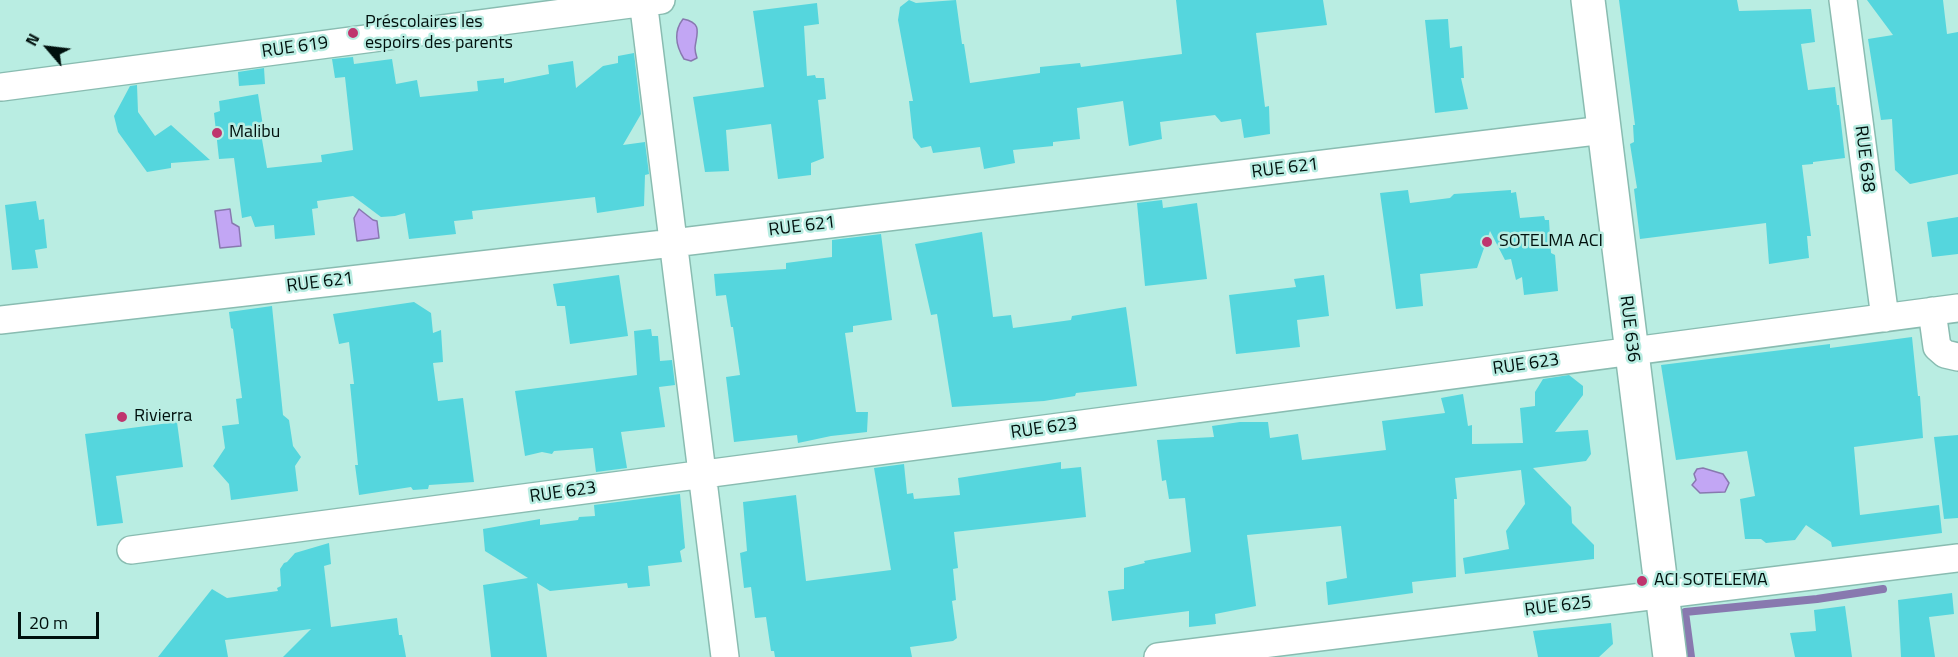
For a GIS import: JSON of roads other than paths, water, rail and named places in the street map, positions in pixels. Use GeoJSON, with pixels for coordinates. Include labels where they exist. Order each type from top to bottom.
{"type":"FeatureCollection","features":[{"type":"Feature","properties":{"kind":"street","name":"RUE 636"},"geometry":{"type":"LineString","coordinates":[[1588,0],[1670,657]]}},
{"type":"Feature","properties":{"kind":"street","name":"RUE 638"},"geometry":{"type":"LineString","coordinates":[[1843,0],[1885,318]]}},
{"type":"Feature","properties":{"kind":"street","name":"RUE 619"},"geometry":{"type":"LineString","coordinates":[[2,87],[649,1]]}},
{"type":"Feature","properties":{"kind":"street"},"geometry":{"type":"LineString","coordinates":[[649,1],[673,243],[725,657]]}},
{"type":"Feature","properties":{"kind":"street","name":"RUE 621"},"geometry":{"type":"LineString","coordinates":[[0,320],[673,243],[1604,130]]}},
{"type":"Feature","properties":{"kind":"street","name":"RUE 623"},"geometry":{"type":"LineString","coordinates":[[131,550],[1945,309]]}},
{"type":"Feature","properties":{"kind":"street"},"geometry":{"type":"LineString","coordinates":[[1945,309],[1937,347],[1945,354],[1958,357]]}},
{"type":"Feature","properties":{"kind":"street","name":"RUE 625"},"geometry":{"type":"LineString","coordinates":[[1158,657],[1958,558]]}},
{"type":"Feature","properties":{"kind":"waterway"},"geometry":{"type":"LineString","coordinates":[[1691,657],[1685,612],[1817,599],[1883,589]]}},
{"type":"Feature","properties":{"kind":"place","name":"Préscolaires les espoirs des parents"},"geometry":{"type":"Point","coordinates":[353,33]}},
{"type":"Feature","properties":{"kind":"place","name":"Malibu"},"geometry":{"type":"Point","coordinates":[217,133]}},
{"type":"Feature","properties":{"kind":"place","name":"SOTELMA ACI"},"geometry":{"type":"Point","coordinates":[1487,242]}},
{"type":"Feature","properties":{"kind":"place","name":"Rivierra"},"geometry":{"type":"Point","coordinates":[122,417]}},
{"type":"Feature","properties":{"kind":"place","name":"ACI SOTELEMA"},"geometry":{"type":"Point","coordinates":[1642,581]}}]}
